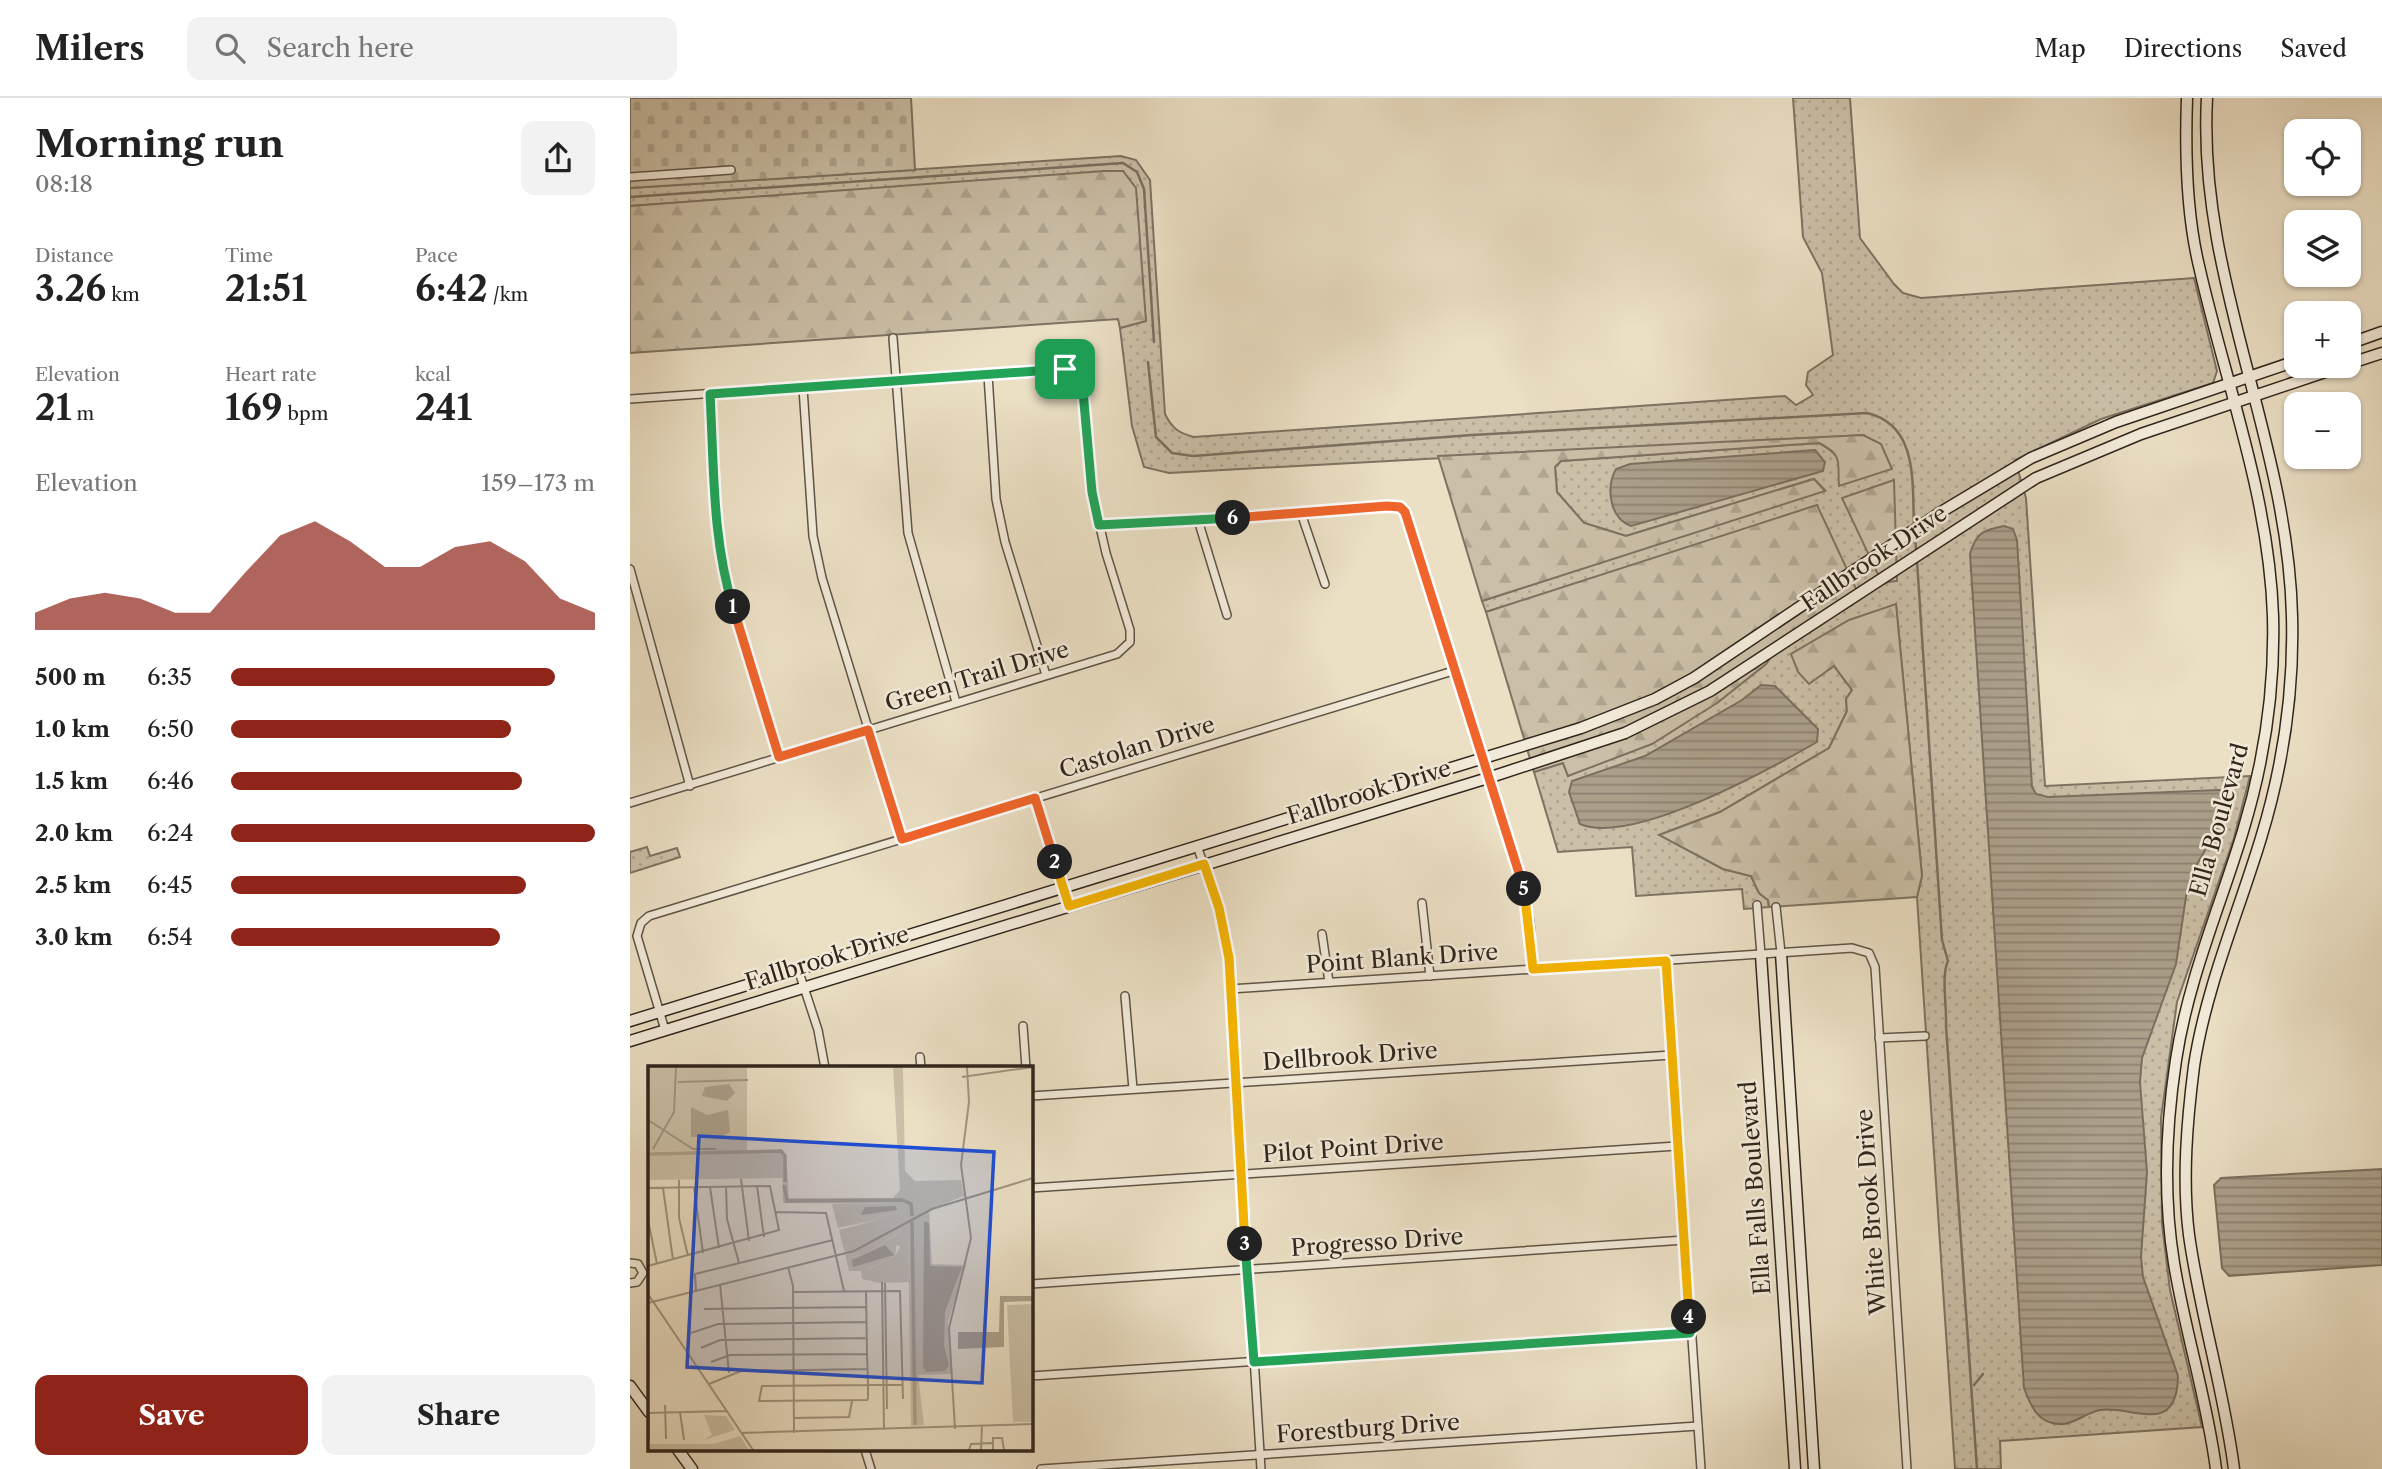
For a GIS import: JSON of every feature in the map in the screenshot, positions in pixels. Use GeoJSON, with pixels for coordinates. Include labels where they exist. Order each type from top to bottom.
{"type":"FeatureCollection","features":[{"type":"Feature","properties":{"kind":"main road","name":"Ella Boulevard"},"geometry":{"type":"LineString","coordinates":[[2188,98],[2188,190],[2198,262],[2261,511],[2271,585],[2273,631],[2268,711],[2253,792],[2187,1000],[2175,1062],[2169,1131],[2169,1233],[2216,1469]]}},
{"type":"Feature","properties":{"kind":"main road","name":"Ella Boulevard"},"geometry":{"type":"LineString","coordinates":[[2207,98],[2208,189],[2220,267],[2280,507],[2290,583],[2292,630],[2286,726],[2272,797],[2206,1004],[2195,1065],[2188,1132],[2189,1231],[2230,1434],[2234,1469]]}},
{"type":"Feature","properties":{"kind":"main road"},"geometry":{"type":"LineString","coordinates":[[2188,190],[2208,189]]}},
{"type":"Feature","properties":{"kind":"main road"},"geometry":{"type":"LineString","coordinates":[[2361,339],[2382,332]]}},
{"type":"Feature","properties":{"kind":"main road"},"geometry":{"type":"LineString","coordinates":[[2361,360],[2382,353]]}},
{"type":"Feature","properties":{"kind":"main road","name":"Fallbrook Drive"},"geometry":{"type":"LineString","coordinates":[[630,1021],[1482,760],[1581,728],[1655,699],[1694,678],[1941,512],[2047,451],[2116,422],[2284,365]]}},
{"type":"Feature","properties":{"kind":"main road","name":"Fallbrook Drive"},"geometry":{"type":"LineString","coordinates":[[630,1041],[1488,778],[1625,733],[1710,691],[1892,572],[1933,542],[2056,468],[2141,434],[2307,378]]}},
{"type":"Feature","properties":{"kind":"main road"},"geometry":{"type":"LineString","coordinates":[[2047,451],[2056,468]]}},
{"type":"Feature","properties":{"kind":"main road"},"geometry":{"type":"LineString","coordinates":[[1923,524],[1933,542]]}},
{"type":"Feature","properties":{"kind":"main road"},"geometry":{"type":"LineString","coordinates":[[2273,631],[2292,630]]}},
{"type":"Feature","properties":{"kind":"main road"},"geometry":{"type":"LineString","coordinates":[[1655,699],[1664,715]]}},
{"type":"Feature","properties":{"kind":"main road"},"geometry":{"type":"LineString","coordinates":[[2253,792],[2272,797]]}},
{"type":"Feature","properties":{"kind":"main road"},"geometry":{"type":"LineString","coordinates":[[1358,797],[1364,816]]}},
{"type":"Feature","properties":{"kind":"main road"},"geometry":{"type":"LineString","coordinates":[[927,929],[933,947]]}},
{"type":"Feature","properties":{"kind":"main road","name":"Ella Falls Boulevard"},"geometry":{"type":"LineString","coordinates":[[1781,953],[1814,1469]]}},
{"type":"Feature","properties":{"kind":"main road","name":"Ella Falls Boulevard"},"geometry":{"type":"LineString","coordinates":[[1761,954],[1795,1469]]}},
{"type":"Feature","properties":{"kind":"main road"},"geometry":{"type":"LineString","coordinates":[[2169,1131],[2188,1132]]}},
{"type":"Feature","properties":{"kind":"main road"},"geometry":{"type":"LineString","coordinates":[[1772,1141],[1791,1140]]}},
{"type":"Feature","properties":{"kind":"main road"},"geometry":{"type":"LineString","coordinates":[[1783,1306],[1803,1304]]}},
{"type":"Feature","properties":{"kind":"main road"},"geometry":{"type":"LineString","coordinates":[[630,1386],[648,1411]]}},
{"type":"Feature","properties":{"kind":"main road"},"geometry":{"type":"LineString","coordinates":[[2212,1439],[2230,1434]]}},
{"type":"Feature","properties":{"kind":"main road"},"geometry":{"type":"LineString","coordinates":[[679,1452],[692,1469]]}},
{"type":"Feature","properties":{"kind":"street"},"geometry":{"type":"LineString","coordinates":[[630,177],[731,170]]}},
{"type":"Feature","properties":{"kind":"street"},"geometry":{"type":"LineString","coordinates":[[893,338],[908,533],[956,702]]}},
{"type":"Feature","properties":{"kind":"street"},"geometry":{"type":"LineString","coordinates":[[630,399],[1065,369],[1082,380],[1092,492],[1099,525],[1400,507],[1405,512],[1415,539],[1453,671],[1524,890],[1533,969]]}},
{"type":"Feature","properties":{"kind":"street"},"geometry":{"type":"LineString","coordinates":[[988,375],[996,499],[1005,542],[1046,675]]}},
{"type":"Feature","properties":{"kind":"street"},"geometry":{"type":"LineString","coordinates":[[803,388],[813,536],[825,591],[902,839]]}},
{"type":"Feature","properties":{"kind":"street"},"geometry":{"type":"LineString","coordinates":[[710,394],[716,514],[725,576],[779,757]]}},
{"type":"Feature","properties":{"kind":"street"},"geometry":{"type":"LineString","coordinates":[[1301,513],[1325,584]]}},
{"type":"Feature","properties":{"kind":"street"},"geometry":{"type":"LineString","coordinates":[[1198,520],[1227,615]]}},
{"type":"Feature","properties":{"kind":"street","name":"Green Trail Drive"},"geometry":{"type":"LineString","coordinates":[[630,803],[1117,654],[1130,642],[1130,630],[1099,525]]}},
{"type":"Feature","properties":{"kind":"street"},"geometry":{"type":"LineString","coordinates":[[630,569],[690,786]]}},
{"type":"Feature","properties":{"kind":"street","name":"Castolan Drive"},"geometry":{"type":"LineString","coordinates":[[659,1012],[638,943],[637,930],[649,916],[1453,671]]}},
{"type":"Feature","properties":{"kind":"street"},"geometry":{"type":"LineString","coordinates":[[1035,798],[1069,906]]}},
{"type":"Feature","properties":{"kind":"street"},"geometry":{"type":"LineString","coordinates":[[1197,846],[1226,937],[1261,1469]]}},
{"type":"Feature","properties":{"kind":"street"},"geometry":{"type":"LineString","coordinates":[[1422,904],[1430,976]]}},
{"type":"Feature","properties":{"kind":"street","name":"Ella Falls Boulevard"},"geometry":{"type":"LineString","coordinates":[[1757,905],[1761,954]]}},
{"type":"Feature","properties":{"kind":"street","name":"Ella Falls Boulevard"},"geometry":{"type":"LineString","coordinates":[[1776,907],[1781,953]]}},
{"type":"Feature","properties":{"kind":"street"},"geometry":{"type":"LineString","coordinates":[[1322,934],[1329,982]]}},
{"type":"Feature","properties":{"kind":"street","name":"Point Blank Drive"},"geometry":{"type":"LineString","coordinates":[[1230,989],[1853,948],[1869,953]]}},
{"type":"Feature","properties":{"kind":"street","name":"White Brook Drive"},"geometry":{"type":"LineString","coordinates":[[1869,953],[1875,967],[1907,1469]]}},
{"type":"Feature","properties":{"kind":"street"},"geometry":{"type":"LineString","coordinates":[[1666,961],[1701,1469]]}},
{"type":"Feature","properties":{"kind":"street"},"geometry":{"type":"LineString","coordinates":[[799,969],[818,1030],[825,1066]]}},
{"type":"Feature","properties":{"kind":"street"},"geometry":{"type":"LineString","coordinates":[[1125,996],[1133,1089]]}},
{"type":"Feature","properties":{"kind":"street"},"geometry":{"type":"LineString","coordinates":[[659,1012],[665,1030]]}},
{"type":"Feature","properties":{"kind":"street"},"geometry":{"type":"LineString","coordinates":[[1023,1026],[1026,1066]]}},
{"type":"Feature","properties":{"kind":"street"},"geometry":{"type":"LineString","coordinates":[[1879,1038],[1925,1036]]}},
{"type":"Feature","properties":{"kind":"street","name":"Dellbrook Drive"},"geometry":{"type":"LineString","coordinates":[[1032,1096],[1672,1055]]}},
{"type":"Feature","properties":{"kind":"street"},"geometry":{"type":"LineString","coordinates":[[920,1057],[921,1066]]}},
{"type":"Feature","properties":{"kind":"street","name":"Pilot Point Drive"},"geometry":{"type":"LineString","coordinates":[[1032,1188],[1678,1146]]}},
{"type":"Feature","properties":{"kind":"street","name":"Progresso Drive"},"geometry":{"type":"LineString","coordinates":[[1032,1284],[1685,1240]]}},
{"type":"Feature","properties":{"kind":"street"},"geometry":{"type":"LineString","coordinates":[[630,1262],[641,1266]]}},
{"type":"Feature","properties":{"kind":"street"},"geometry":{"type":"LineString","coordinates":[[641,1266],[648,1262]]}},
{"type":"Feature","properties":{"kind":"street"},"geometry":{"type":"LineString","coordinates":[[630,1283],[640,1279],[643,1273],[641,1266]]}},
{"type":"Feature","properties":{"kind":"street"},"geometry":{"type":"LineString","coordinates":[[1032,1376],[1690,1333]]}},
{"type":"Feature","properties":{"kind":"street","name":"Forestburg Drive"},"geometry":{"type":"LineString","coordinates":[[1041,1469],[1698,1426]]}},
{"type":"Feature","properties":{"kind":"street"},"geometry":{"type":"LineString","coordinates":[[865,1452],[871,1469]]}},
{"type":"Feature","properties":{"kind":"green space"},"geometry":{"type":"Polygon","coordinates":[[[630,98],[911,98],[915,170],[630,188],[630,98]]]}},
{"type":"Feature","properties":{"kind":"green space"},"geometry":{"type":"Polygon","coordinates":[[[1793,98],[1850,98],[1860,238],[1903,293],[1921,298],[2194,278],[2217,371],[2213,383],[2101,419],[2015,460],[2026,498],[2045,786],[2250,776],[2234,838],[2177,1002],[2161,1118],[2162,1224],[2170,1290],[2202,1427],[2000,1441],[2001,1469],[1955,1469],[1917,897],[1922,876],[1896,604],[1834,666],[1852,690],[1846,699],[1847,711],[1829,748],[1720,812],[1660,835],[1723,869],[1751,876],[1759,893],[1768,900],[1769,907],[1744,909],[1742,889],[1636,896],[1632,847],[1558,852],[1534,772],[1563,763],[1568,776],[1717,703],[1766,664],[1817,506],[1486,612],[1482,601],[1825,490],[1814,479],[1626,536],[1584,523],[1557,492],[1555,467],[1561,461],[1819,443],[1836,455],[1839,476],[1863,435],[1169,473],[1144,467],[1132,426],[1120,328],[1146,321],[1123,171],[630,206],[630,188],[1121,156],[1136,160],[1150,180],[1165,414],[1176,429],[1194,437],[1785,396],[1796,405],[1813,395],[1806,385],[1808,372],[1833,355],[1822,273],[1803,237],[1793,98]]]}},
{"type":"Feature","properties":{"kind":"green space"},"geometry":{"type":"Polygon","coordinates":[[[1123,171],[1136,188],[1146,321],[1120,328],[1118,319],[630,353],[630,206],[1123,171]]]}},
{"type":"Feature","properties":{"kind":"green space"},"geometry":{"type":"Polygon","coordinates":[[[1863,435],[1881,444],[1892,469],[1839,486],[1838,460],[1819,443],[1561,461],[1555,467],[1557,492],[1584,523],[1626,536],[1814,479],[1825,491],[1482,601],[1438,456],[1863,435]]]}},
{"type":"Feature","properties":{"kind":"green space"},"geometry":{"type":"Polygon","coordinates":[[[1894,480],[1897,581],[1882,583],[1842,498],[1894,480]]]}},
{"type":"Feature","properties":{"kind":"green space"},"geometry":{"type":"Polygon","coordinates":[[[1817,505],[1858,593],[1785,637],[1766,664],[1717,703],[1652,744],[1568,776],[1563,763],[1534,772],[1486,612],[1817,505]]]}},
{"type":"Feature","properties":{"kind":"green space"},"geometry":{"type":"Polygon","coordinates":[[[1896,604],[1922,876],[1917,897],[1769,907],[1768,900],[1759,893],[1751,876],[1723,869],[1659,835],[1720,812],[1829,748],[1847,711],[1846,699],[1852,690],[1834,666],[1809,684],[1798,672],[1791,654],[1849,620],[1896,604]]]}},
{"type":"Feature","properties":{"kind":"green space"},"geometry":{"type":"Polygon","coordinates":[[[647,847],[650,856],[677,848],[680,857],[630,873],[630,852],[647,847]]]}},
{"type":"Feature","properties":{"kind":"shaded area"},"geometry":{"type":"Polygon","coordinates":[[[1815,450],[1825,462],[1823,471],[1631,526],[1618,516],[1611,501],[1611,484],[1616,469],[1630,464],[1815,450]]]}},
{"type":"Feature","properties":{"kind":"shaded area"},"geometry":{"type":"Polygon","coordinates":[[[2004,526],[2013,529],[2017,540],[2032,787],[2036,794],[2048,797],[2219,790],[2226,792],[2229,808],[2195,868],[2187,890],[2176,964],[2142,1058],[2140,1082],[2147,1172],[2141,1257],[2143,1277],[2178,1376],[2176,1395],[2170,1407],[2161,1413],[2100,1410],[2069,1423],[2055,1424],[2037,1414],[2024,1388],[1970,554],[1981,534],[2004,526]]]}},
{"type":"Feature","properties":{"kind":"shaded area"},"geometry":{"type":"Polygon","coordinates":[[[1761,685],[1775,686],[1818,729],[1817,742],[1735,786],[1665,815],[1603,828],[1580,824],[1569,792],[1572,781],[1645,756],[1742,700],[1761,685]]]}},
{"type":"Feature","properties":{"kind":"shaded area"},"geometry":{"type":"Polygon","coordinates":[[[2382,1169],[2382,1265],[2229,1276],[2222,1268],[2214,1185],[2221,1178],[2382,1169]]]}},
{"type":"Feature","properties":{"kind":"waterway"},"geometry":{"type":"LineString","coordinates":[[630,197],[1123,163],[1137,172],[1144,189],[1154,342]]}},
{"type":"Feature","properties":{"kind":"waterway"},"geometry":{"type":"LineString","coordinates":[[1148,362],[1156,437],[1172,453],[1193,456],[1472,435],[1867,413],[1884,420],[1896,430],[1904,443],[1912,475],[1914,526]]}},
{"type":"Feature","properties":{"kind":"waterway"},"geometry":{"type":"LineString","coordinates":[[1915,533],[1916,551]]}},
{"type":"Feature","properties":{"kind":"waterway"},"geometry":{"type":"LineString","coordinates":[[1917,561],[1942,940],[1948,961],[1945,983],[1946,1026],[1977,1469]]}},
{"type":"Feature","properties":{"kind":"waterway"},"geometry":{"type":"LineString","coordinates":[[1974,1385],[1983,1374]]}},
{"type":"Feature","properties":{"kind":"route"},"geometry":{"type":"LineString","coordinates":[[1065,369],[1082,380],[1092,492],[1099,525],[1387,506],[1400,507],[1405,512],[1453,671],[1522,880],[1530,922],[1533,969],[1666,961],[1690,1333],[1254,1362],[1229,958],[1219,908],[1204,864],[1069,906],[1035,798],[902,839],[868,730],[779,757],[725,576],[716,514],[710,394],[1065,369]]}}]}
